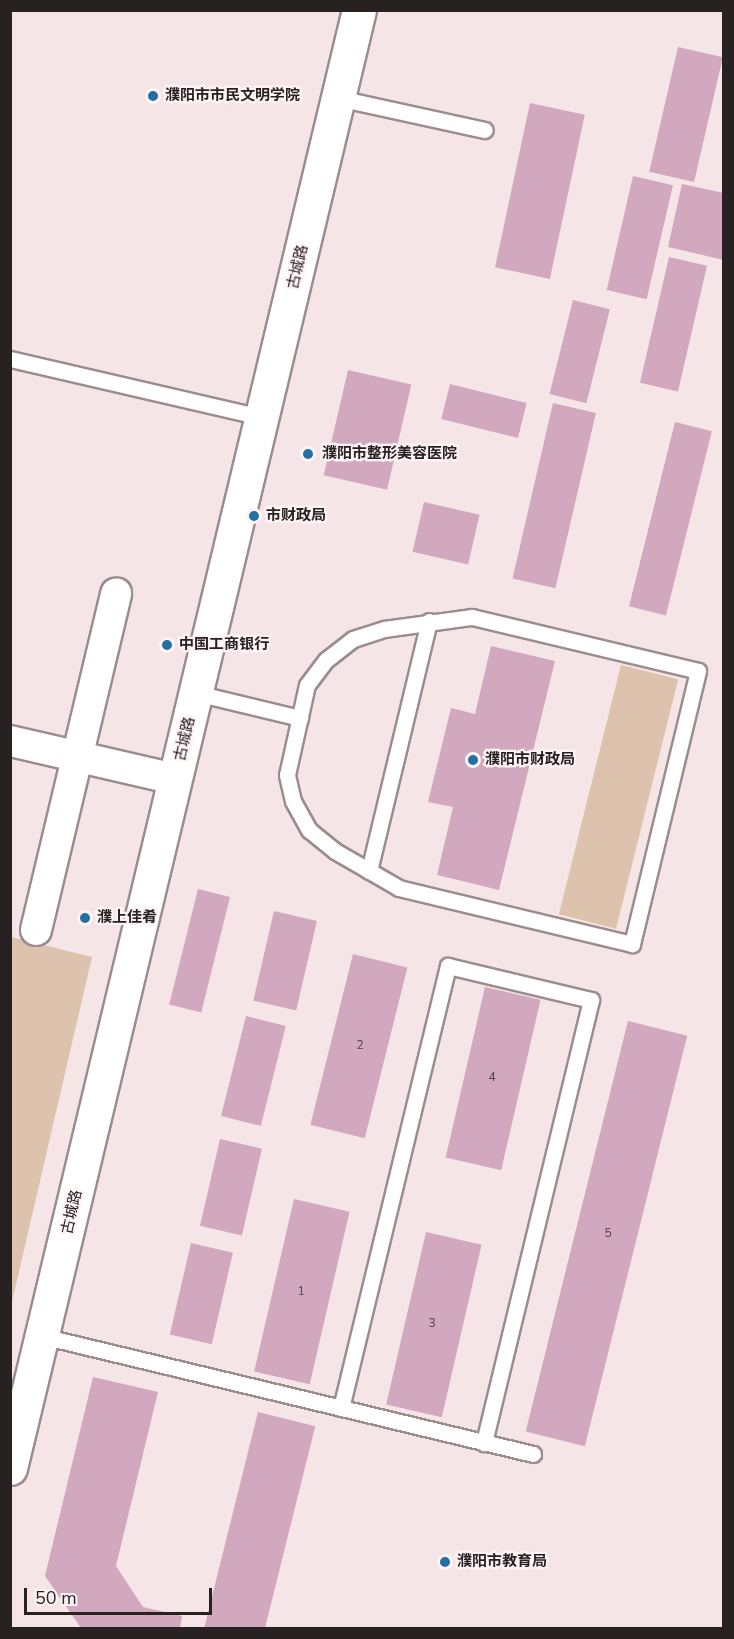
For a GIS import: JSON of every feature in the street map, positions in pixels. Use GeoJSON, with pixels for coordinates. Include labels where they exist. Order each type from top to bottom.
{"type":"FeatureCollection","features":[{"type":"Feature","properties":{"kind":"street","name":"古城路"},"geometry":{"type":"LineString","coordinates":[[10,1468],[359,10]]}},
{"type":"Feature","properties":{"kind":"street"},"geometry":{"type":"LineString","coordinates":[[36,930],[116,593]]}},
{"type":"Feature","properties":{"kind":"street"},"geometry":{"type":"LineString","coordinates":[[10,741],[175,779]]}},
{"type":"Feature","properties":{"kind":"lane"},"geometry":{"type":"LineString","coordinates":[[338,98],[485,130]]}},
{"type":"Feature","properties":{"kind":"lane"},"geometry":{"type":"LineString","coordinates":[[10,359],[262,417]]}},
{"type":"Feature","properties":{"kind":"lane"},"geometry":{"type":"LineString","coordinates":[[472,617],[698,671],[632,944],[399,888],[369,871],[309,830],[293,801],[287,776],[307,685],[326,660],[353,639],[429,621],[472,617]]}},
{"type":"Feature","properties":{"kind":"lane"},"geometry":{"type":"LineString","coordinates":[[369,871],[429,621]]}},
{"type":"Feature","properties":{"kind":"lane"},"geometry":{"type":"LineString","coordinates":[[196,693],[300,718]]}},
{"type":"Feature","properties":{"kind":"lane"},"geometry":{"type":"LineString","coordinates":[[341,1408],[448,966],[591,1000],[484,1443]]}},
{"type":"Feature","properties":{"kind":"lane"},"geometry":{"type":"LineString","coordinates":[[42,1336],[533,1454]]}},
{"type":"Feature","properties":{"kind":"shaded area"},"geometry":{"type":"Polygon","coordinates":[[[621,665],[678,679],[616,929],[559,914],[621,665]]]}},
{"type":"Feature","properties":{"kind":"shaded area"},"geometry":{"type":"Polygon","coordinates":[[[11,937],[92,957],[11,1306],[11,937]]]}},
{"type":"Feature","properties":{"kind":"building"},"geometry":{"type":"Polygon","coordinates":[[[678,47],[723,57],[694,182],[649,172],[678,47]]]}},
{"type":"Feature","properties":{"kind":"building"},"geometry":{"type":"Polygon","coordinates":[[[530,103],[585,115],[550,279],[495,267],[530,103]]]}},
{"type":"Feature","properties":{"kind":"building"},"geometry":{"type":"Polygon","coordinates":[[[633,176],[673,185],[647,299],[607,290],[633,176]]]}},
{"type":"Feature","properties":{"kind":"building"},"geometry":{"type":"Polygon","coordinates":[[[682,184],[724,193],[724,260],[668,247],[682,184]]]}},
{"type":"Feature","properties":{"kind":"building"},"geometry":{"type":"Polygon","coordinates":[[[669,257],[707,266],[678,391],[640,383],[669,257]]]}},
{"type":"Feature","properties":{"kind":"building"},"geometry":{"type":"Polygon","coordinates":[[[573,300],[610,309],[586,403],[550,394],[573,300]]]}},
{"type":"Feature","properties":{"kind":"building"},"geometry":{"type":"Polygon","coordinates":[[[348,370],[411,385],[387,490],[324,475],[348,370]]]}},
{"type":"Feature","properties":{"kind":"building"},"geometry":{"type":"Polygon","coordinates":[[[450,384],[527,403],[518,438],[441,419],[450,384]]]}},
{"type":"Feature","properties":{"kind":"building"},"geometry":{"type":"Polygon","coordinates":[[[553,403],[596,413],[555,588],[513,578],[553,403]]]}},
{"type":"Feature","properties":{"kind":"building"},"geometry":{"type":"Polygon","coordinates":[[[675,422],[712,431],[666,616],[629,606],[675,422]]]}},
{"type":"Feature","properties":{"kind":"building"},"geometry":{"type":"Polygon","coordinates":[[[424,502],[480,515],[468,565],[413,552],[424,502]]]}},
{"type":"Feature","properties":{"kind":"building"},"geometry":{"type":"Polygon","coordinates":[[[491,646],[555,661],[499,890],[437,875],[453,807],[428,802],[451,708],[475,714],[491,646]]]}},
{"type":"Feature","properties":{"kind":"building"},"geometry":{"type":"Polygon","coordinates":[[[198,889],[230,897],[201,1012],[169,1004],[198,889]]]}},
{"type":"Feature","properties":{"kind":"building"},"geometry":{"type":"Polygon","coordinates":[[[274,911],[317,921],[296,1011],[253,1001],[274,911]]]}},
{"type":"Feature","properties":{"kind":"building"},"geometry":{"type":"Polygon","coordinates":[[[353,954],[407,968],[365,1138],[310,1125],[353,954]]]}},
{"type":"Feature","properties":{"kind":"building"},"geometry":{"type":"Polygon","coordinates":[[[485,987],[541,1000],[501,1170],[446,1158],[485,987]]]}},
{"type":"Feature","properties":{"kind":"building"},"geometry":{"type":"Polygon","coordinates":[[[246,1016],[286,1026],[261,1126],[221,1116],[246,1016]]]}},
{"type":"Feature","properties":{"kind":"building"},"geometry":{"type":"Polygon","coordinates":[[[628,1021],[687,1036],[585,1446],[526,1431],[628,1021]]]}},
{"type":"Feature","properties":{"kind":"building"},"geometry":{"type":"Polygon","coordinates":[[[220,1139],[262,1149],[242,1235],[200,1226],[220,1139]]]}},
{"type":"Feature","properties":{"kind":"building"},"geometry":{"type":"Polygon","coordinates":[[[294,1199],[350,1212],[310,1384],[254,1371],[294,1199]]]}},
{"type":"Feature","properties":{"kind":"building"},"geometry":{"type":"Polygon","coordinates":[[[426,1232],[482,1245],[442,1417],[386,1404],[426,1232]]]}},
{"type":"Feature","properties":{"kind":"building"},"geometry":{"type":"Polygon","coordinates":[[[191,1243],[233,1253],[212,1344],[170,1335],[191,1243]]]}},
{"type":"Feature","properties":{"kind":"building"},"geometry":{"type":"Polygon","coordinates":[[[93,1377],[158,1392],[116,1566],[143,1607],[182,1616],[180,1628],[81,1628],[45,1576],[93,1377]]]}},
{"type":"Feature","properties":{"kind":"building"},"geometry":{"type":"Polygon","coordinates":[[[258,1412],[315,1426],[265,1628],[204,1627],[258,1412]]]}},
{"type":"Feature","properties":{"kind":"place","name":"濮阳市市民文明学院"},"geometry":{"type":"Point","coordinates":[153,96]}},
{"type":"Feature","properties":{"kind":"place","name":"濮阳市整形美容医院"},"geometry":{"type":"Point","coordinates":[308,454]}},
{"type":"Feature","properties":{"kind":"place","name":"市财政局"},"geometry":{"type":"Point","coordinates":[254,516]}},
{"type":"Feature","properties":{"kind":"place","name":"中国工商银行"},"geometry":{"type":"Point","coordinates":[167,645]}},
{"type":"Feature","properties":{"kind":"place","name":"濮阳市财政局"},"geometry":{"type":"Point","coordinates":[473,760]}},
{"type":"Feature","properties":{"kind":"place","name":"濮上佳肴"},"geometry":{"type":"Point","coordinates":[85,918]}},
{"type":"Feature","properties":{"kind":"place","name":"濮阳市教育局"},"geometry":{"type":"Point","coordinates":[445,1562]}}]}
